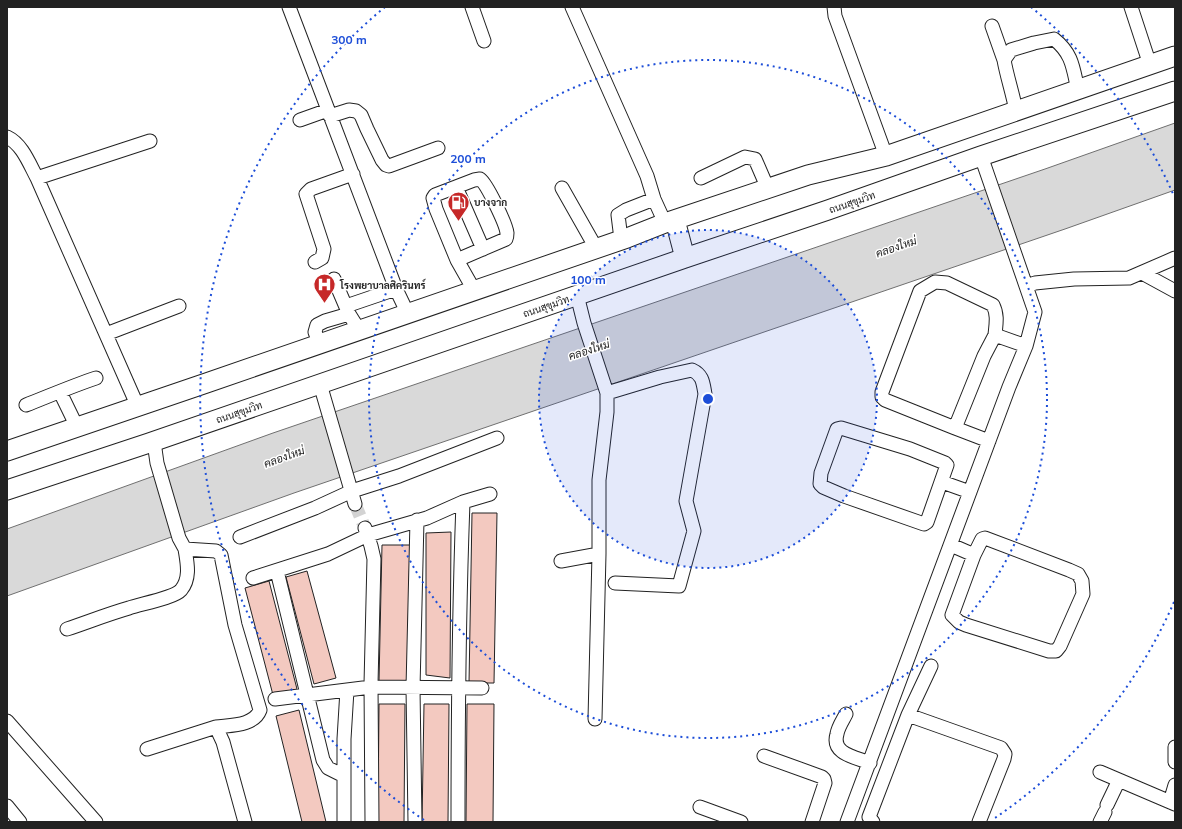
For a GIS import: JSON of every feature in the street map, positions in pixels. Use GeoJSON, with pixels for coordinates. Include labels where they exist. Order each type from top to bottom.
{"type":"FeatureCollection","features":[{"type":"Feature","properties":{"kind":"highway"},"geometry":{"type":"LineString","coordinates":[[7,451],[808,175],[886,156],[1175,56]]}},
{"type":"Feature","properties":{"kind":"highway","name":"ถนนสุขุมวิท"},"geometry":{"type":"LineString","coordinates":[[7,490],[154,442],[981,156],[1175,91]]}},
{"type":"Feature","properties":{"kind":"highway"},"geometry":{"type":"LineString","coordinates":[[670,222],[685,258]]}},
{"type":"Feature","properties":{"kind":"street"},"geometry":{"type":"LineString","coordinates":[[289,7],[396,289],[408,314]]}},
{"type":"Feature","properties":{"kind":"street"},"geometry":{"type":"LineString","coordinates":[[472,7],[484,41]]}},
{"type":"Feature","properties":{"kind":"street"},"geometry":{"type":"LineString","coordinates":[[572,7],[647,176],[654,200],[670,222]]}},
{"type":"Feature","properties":{"kind":"street"},"geometry":{"type":"LineString","coordinates":[[834,7],[835,16],[886,156]]}},
{"type":"Feature","properties":{"kind":"street"},"geometry":{"type":"LineString","coordinates":[[1130,7],[1150,65]]}},
{"type":"Feature","properties":{"kind":"street"},"geometry":{"type":"LineString","coordinates":[[992,26],[1004,60],[1016,111]]}},
{"type":"Feature","properties":{"kind":"street"},"geometry":{"type":"LineString","coordinates":[[1004,60],[1010,50],[1034,42],[1054,40],[1064,47],[1070,59],[1078,90]]}},
{"type":"Feature","properties":{"kind":"street"},"geometry":{"type":"LineString","coordinates":[[300,120],[349,110],[356,112],[361,115],[382,160],[389,166],[438,148]]}},
{"type":"Feature","properties":{"kind":"street"},"geometry":{"type":"LineString","coordinates":[[7,136],[14,140],[20,148],[37,178],[138,407]]}},
{"type":"Feature","properties":{"kind":"street"},"geometry":{"type":"LineString","coordinates":[[37,178],[150,141]]}},
{"type":"Feature","properties":{"kind":"street"},"geometry":{"type":"LineString","coordinates":[[702,178],[745,156],[755,160],[768,189]]}},
{"type":"Feature","properties":{"kind":"street"},"geometry":{"type":"LineString","coordinates":[[848,822],[989,441],[1026,346],[1035,312],[981,156]]}},
{"type":"Feature","properties":{"kind":"street"},"geometry":{"type":"LineString","coordinates":[[315,262],[322,258],[324,249],[306,194],[311,189],[353,174]]}},
{"type":"Feature","properties":{"kind":"street"},"geometry":{"type":"LineString","coordinates":[[457,260],[506,239],[507,232],[505,227],[484,182],[480,179],[435,195],[433,198],[457,260],[474,290]]}},
{"type":"Feature","properties":{"kind":"street"},"geometry":{"type":"LineString","coordinates":[[456,187],[483,249]]}},
{"type":"Feature","properties":{"kind":"street"},"geometry":{"type":"LineString","coordinates":[[562,188],[596,248]]}},
{"type":"Feature","properties":{"kind":"street"},"geometry":{"type":"LineString","coordinates":[[627,238],[620,231],[618,215],[626,210],[654,200]]}},
{"type":"Feature","properties":{"kind":"street"},"geometry":{"type":"LineString","coordinates":[[1026,286],[1035,283],[1069,279],[1129,278],[1175,258]]}},
{"type":"Feature","properties":{"kind":"street"},"geometry":{"type":"LineString","coordinates":[[1142,273],[1175,292]]}},
{"type":"Feature","properties":{"kind":"street"},"geometry":{"type":"LineString","coordinates":[[334,279],[359,330]]}},
{"type":"Feature","properties":{"kind":"street"},"geometry":{"type":"LineString","coordinates":[[955,428],[984,356],[995,334],[997,319],[996,311],[993,305],[946,283],[935,282],[920,291],[882,392],[882,397],[885,400],[955,428],[989,441]]}},
{"type":"Feature","properties":{"kind":"street"},"geometry":{"type":"LineString","coordinates":[[322,343],[318,340],[314,332],[317,325],[396,289]]}},
{"type":"Feature","properties":{"kind":"street"},"geometry":{"type":"LineString","coordinates":[[577,296],[606,392],[606,412],[599,480],[599,554],[595,719]]}},
{"type":"Feature","properties":{"kind":"street"},"geometry":{"type":"LineString","coordinates":[[106,334],[179,306]]}},
{"type":"Feature","properties":{"kind":"street"},"geometry":{"type":"LineString","coordinates":[[995,334],[1026,346]]}},
{"type":"Feature","properties":{"kind":"street"},"geometry":{"type":"LineString","coordinates":[[606,392],[692,370],[699,374],[702,378],[705,394],[686,502],[694,532],[679,586],[615,583]]}},
{"type":"Feature","properties":{"kind":"street"},"geometry":{"type":"LineString","coordinates":[[26,405],[96,378]]}},
{"type":"Feature","properties":{"kind":"street"},"geometry":{"type":"LineString","coordinates":[[320,384],[352,492]]}},
{"type":"Feature","properties":{"kind":"street"},"geometry":{"type":"LineString","coordinates":[[60,392],[77,428]]}},
{"type":"Feature","properties":{"kind":"street"},"geometry":{"type":"LineString","coordinates":[[841,428],[910,450],[946,464],[948,466],[942,482],[928,522],[924,524],[844,496],[823,487],[820,484],[821,473],[837,429],[841,428]]}},
{"type":"Feature","properties":{"kind":"street"},"geometry":{"type":"LineString","coordinates":[[240,537],[352,492],[399,476],[497,438]]}},
{"type":"Feature","properties":{"kind":"street"},"geometry":{"type":"LineString","coordinates":[[68,629],[128,608],[168,597],[180,591],[186,580],[188,567],[157,462],[154,442]]}},
{"type":"Feature","properties":{"kind":"street"},"geometry":{"type":"LineString","coordinates":[[942,482],[970,492]]}},
{"type":"Feature","properties":{"kind":"street"},"geometry":{"type":"LineString","coordinates":[[253,578],[328,554],[367,532],[427,518],[463,502],[490,494]]}},
{"type":"Feature","properties":{"kind":"street"},"geometry":{"type":"LineString","coordinates":[[458,822],[459,600],[463,502]]}},
{"type":"Feature","properties":{"kind":"street"},"geometry":{"type":"LineString","coordinates":[[415,822],[413,688],[417,520]]}},
{"type":"Feature","properties":{"kind":"street"},"geometry":{"type":"LineString","coordinates":[[367,532],[374,559],[371,687],[372,822]]}},
{"type":"Feature","properties":{"kind":"street"},"geometry":{"type":"LineString","coordinates":[[985,538],[1078,574],[1082,581],[1083,594],[1060,646],[1056,651],[1048,651],[966,624],[954,618],[952,615],[953,611],[974,555],[982,539],[985,538]]}},
{"type":"Feature","properties":{"kind":"street"},"geometry":{"type":"LineString","coordinates":[[147,749],[216,728],[251,721],[259,714],[260,710],[235,625],[221,555],[216,551],[182,543]]}},
{"type":"Feature","properties":{"kind":"street"},"geometry":{"type":"LineString","coordinates":[[951,545],[974,555]]}},
{"type":"Feature","properties":{"kind":"street"},"geometry":{"type":"LineString","coordinates":[[561,561],[599,554]]}},
{"type":"Feature","properties":{"kind":"street"},"geometry":{"type":"LineString","coordinates":[[277,571],[324,760],[328,768],[344,776]]}},
{"type":"Feature","properties":{"kind":"street"},"geometry":{"type":"LineString","coordinates":[[873,822],[869,817],[908,715],[928,672],[904,670]]}},
{"type":"Feature","properties":{"kind":"street"},"geometry":{"type":"LineString","coordinates":[[275,699],[371,687],[482,688]]}},
{"type":"Feature","properties":{"kind":"street"},"geometry":{"type":"LineString","coordinates":[[344,822],[344,739],[347,690]]}},
{"type":"Feature","properties":{"kind":"street"},"geometry":{"type":"LineString","coordinates":[[846,714],[836,734],[836,745],[840,751],[870,763]]}},
{"type":"Feature","properties":{"kind":"street"},"geometry":{"type":"LineString","coordinates":[[908,715],[1001,748],[1005,754],[979,822]]}},
{"type":"Feature","properties":{"kind":"street"},"geometry":{"type":"LineString","coordinates":[[7,721],[96,822]]}},
{"type":"Feature","properties":{"kind":"street"},"geometry":{"type":"LineString","coordinates":[[216,728],[223,742],[245,822]]}},
{"type":"Feature","properties":{"kind":"street"},"geometry":{"type":"LineString","coordinates":[[1175,747],[1175,762]]}},
{"type":"Feature","properties":{"kind":"street"},"geometry":{"type":"LineString","coordinates":[[764,756],[822,776],[825,783],[812,822]]}},
{"type":"Feature","properties":{"kind":"street"},"geometry":{"type":"LineString","coordinates":[[1100,772],[1172,803],[1175,785]]}},
{"type":"Feature","properties":{"kind":"street"},"geometry":{"type":"LineString","coordinates":[[1104,813],[1118,780]]}},
{"type":"Feature","properties":{"kind":"street"},"geometry":{"type":"LineString","coordinates":[[7,806],[20,822]]}},
{"type":"Feature","properties":{"kind":"street"},"geometry":{"type":"LineString","coordinates":[[700,807],[741,822]]}},
{"type":"Feature","properties":{"kind":"water","name":"คลองใหม่"},"geometry":{"type":"Polygon","coordinates":[[[1175,123],[1175,190],[294,493],[7,596],[7,529],[273,433],[1045,169],[1175,123]]]}},
{"type":"Feature","properties":{"kind":"building"},"geometry":{"type":"Polygon","coordinates":[[[472,513],[497,513],[494,683],[469,683],[472,513]]]}},
{"type":"Feature","properties":{"kind":"building"},"geometry":{"type":"Polygon","coordinates":[[[451,532],[450,678],[426,675],[426,533],[451,532]]]}},
{"type":"Feature","properties":{"kind":"building"},"geometry":{"type":"Polygon","coordinates":[[[382,545],[410,545],[407,682],[379,681],[382,545]]]}},
{"type":"Feature","properties":{"kind":"building"},"geometry":{"type":"Polygon","coordinates":[[[307,571],[336,678],[314,684],[286,577],[307,571]]]}},
{"type":"Feature","properties":{"kind":"building"},"geometry":{"type":"Polygon","coordinates":[[[269,581],[297,689],[273,695],[245,588],[269,581]]]}},
{"type":"Feature","properties":{"kind":"building"},"geometry":{"type":"Polygon","coordinates":[[[379,704],[405,704],[404,822],[378,822],[379,704]]]}},
{"type":"Feature","properties":{"kind":"building"},"geometry":{"type":"Polygon","coordinates":[[[424,704],[449,704],[448,822],[422,822],[424,704]]]}},
{"type":"Feature","properties":{"kind":"building"},"geometry":{"type":"Polygon","coordinates":[[[467,704],[494,704],[493,822],[466,822],[467,704]]]}},
{"type":"Feature","properties":{"kind":"building"},"geometry":{"type":"Polygon","coordinates":[[[299,710],[326,822],[302,822],[276,716],[299,710]]]}},
{"type":"Feature","properties":{"kind":"tunnel"},"geometry":{"type":"LineString","coordinates":[[355,504],[365,528]]}},
{"type":"Feature","properties":{"kind":"place","name":"บางจาก"},"geometry":{"type":"Point","coordinates":[459,222]}},
{"type":"Feature","properties":{"kind":"place","name":"โรงพยาบาลศิครินทร์"},"geometry":{"type":"Point","coordinates":[324,304]}}]}
